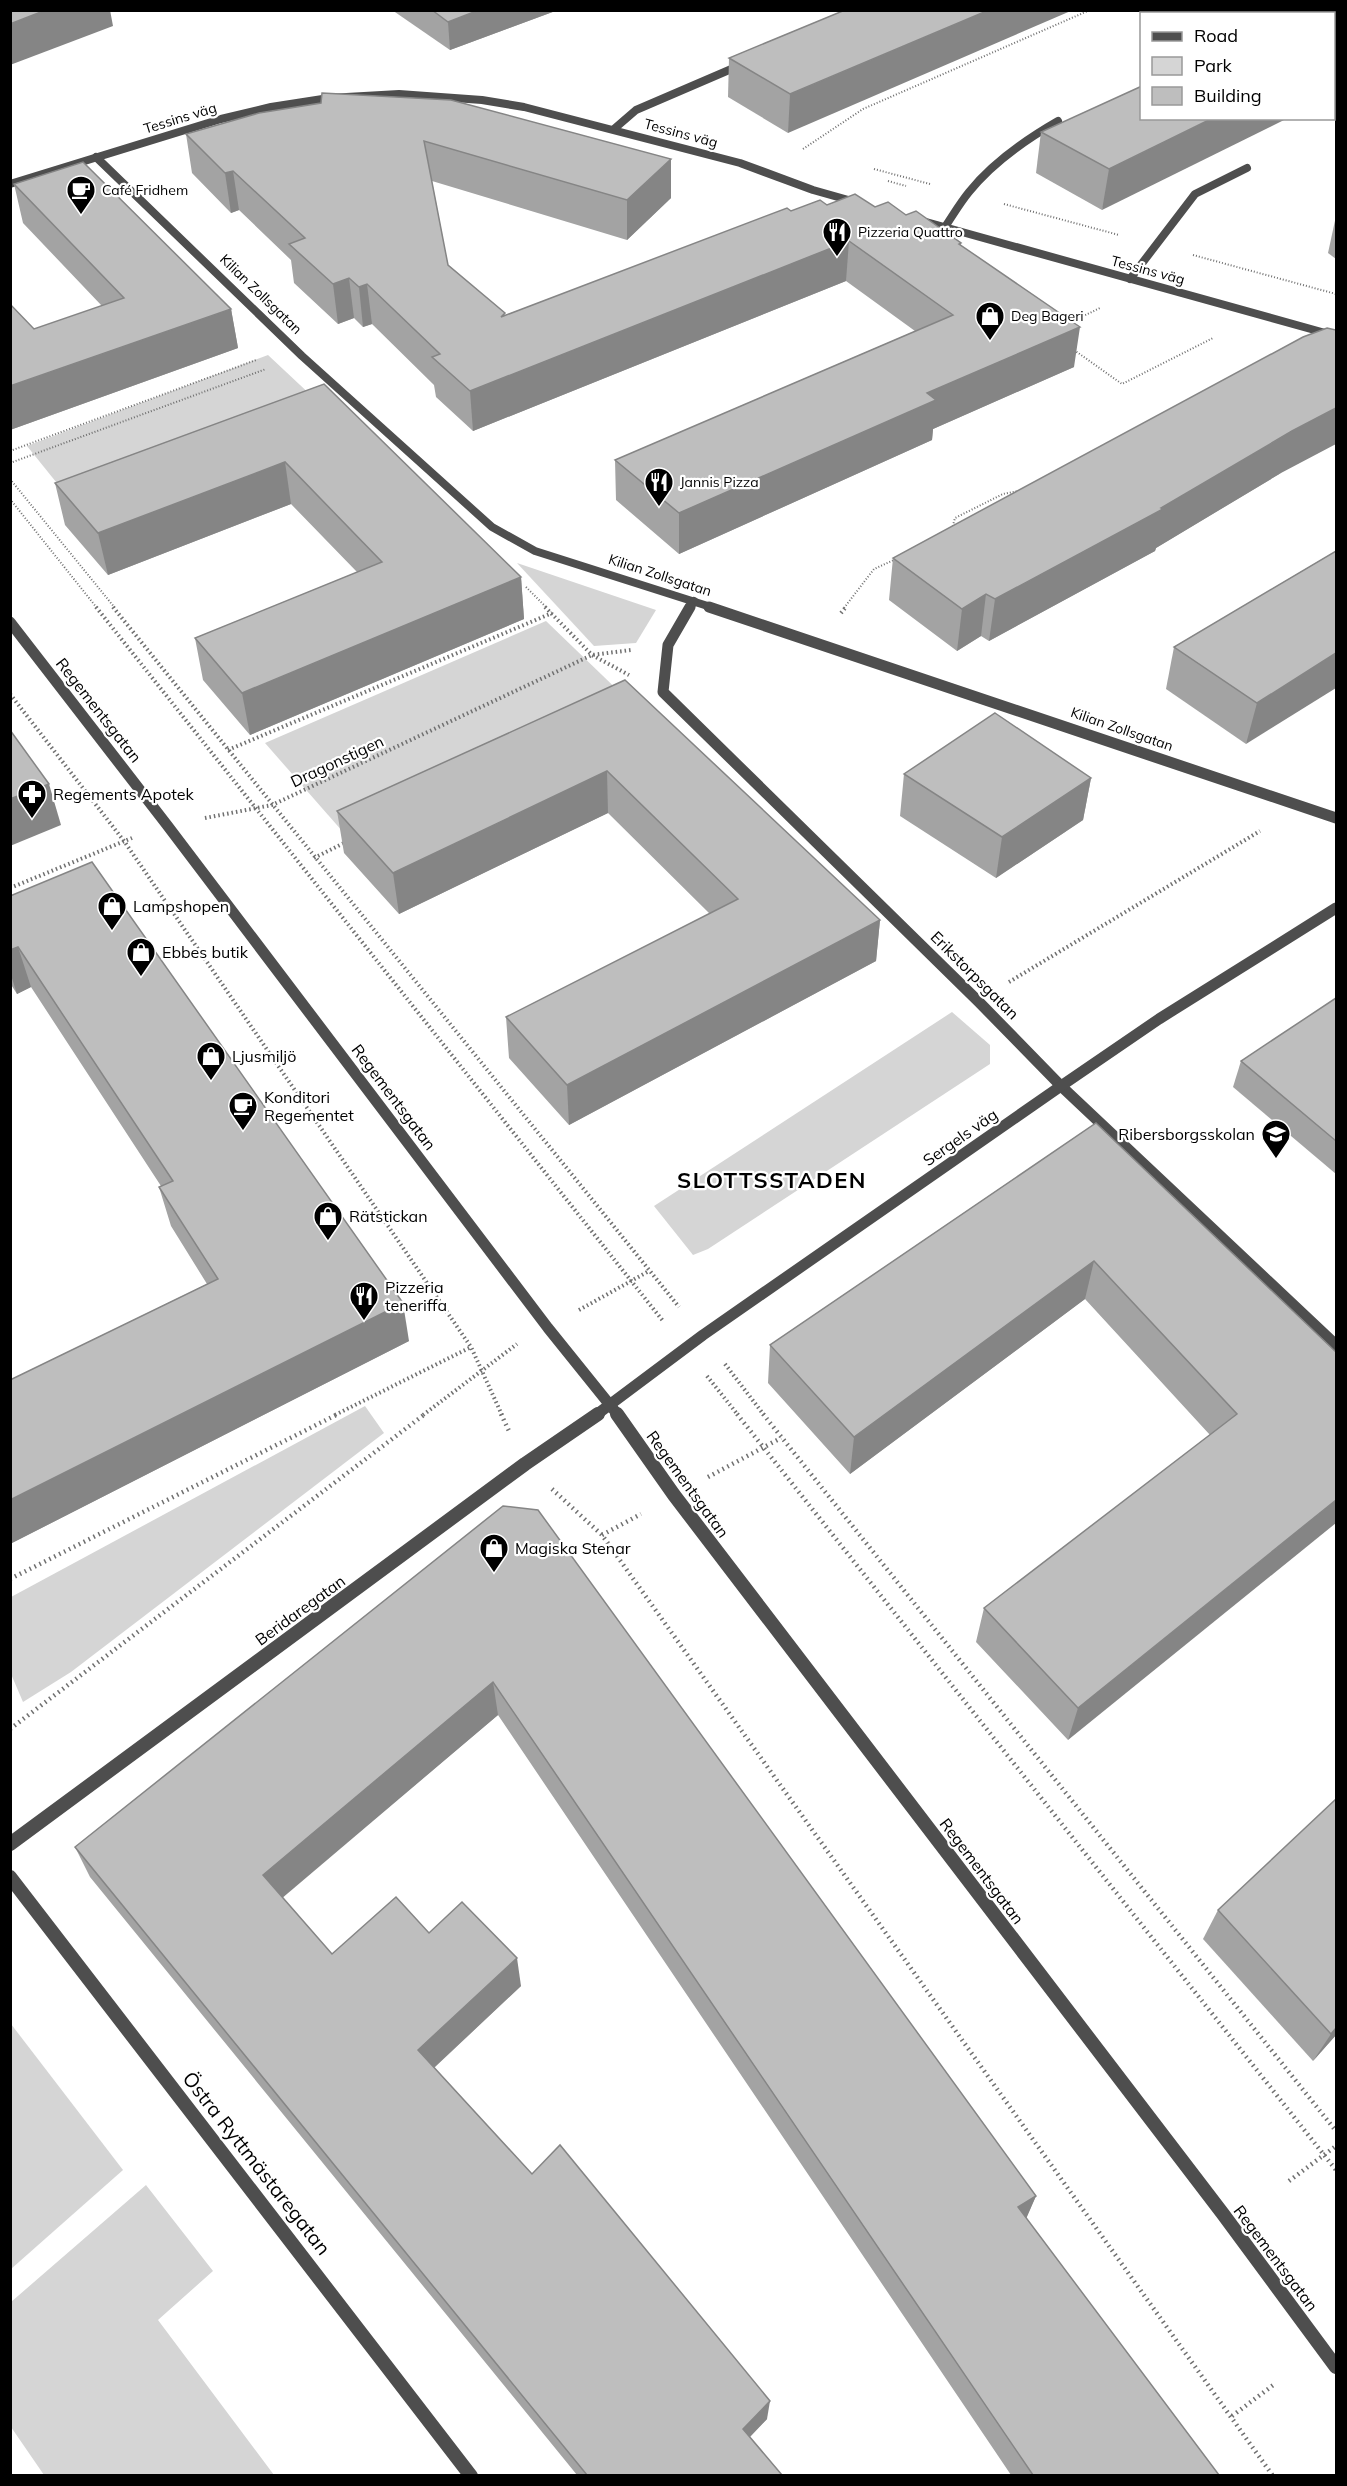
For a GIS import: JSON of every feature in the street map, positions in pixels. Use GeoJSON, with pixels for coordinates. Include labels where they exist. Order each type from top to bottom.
{"type":"FeatureCollection","features":[{"type":"Feature","properties":{"kind":"street"},"geometry":{"type":"LineString","coordinates":[[614,129],[636,110],[751,61]]}},
{"type":"Feature","properties":{"kind":"street","name":"Tessins väg"},"geometry":{"type":"LineString","coordinates":[[10,184],[221,119],[271,107],[358,95],[426,95],[482,100],[524,107],[614,129],[740,163],[813,190],[868,206]]}},
{"type":"Feature","properties":{"kind":"street"},"geometry":{"type":"LineString","coordinates":[[945,227],[968,194],[1003,156],[1035,133],[1058,121]]}},
{"type":"Feature","properties":{"kind":"street","name":"Kilian Zollsgatan"},"geometry":{"type":"LineString","coordinates":[[96,157],[302,356],[492,527],[535,551],[818,642],[1336,818]]}},
{"type":"Feature","properties":{"kind":"street"},"geometry":{"type":"LineString","coordinates":[[1130,279],[1195,194],[1247,168]]}},
{"type":"Feature","properties":{"kind":"street","name":"Tessins väg"},"geometry":{"type":"LineString","coordinates":[[912,218],[1336,336]]}},
{"type":"Feature","properties":{"kind":"street"},"geometry":{"type":"LineString","coordinates":[[663,692],[668,645],[694,601]]}},
{"type":"Feature","properties":{"kind":"street","name":"Regementsgatan"},"geometry":{"type":"LineString","coordinates":[[10,622],[167,825],[548,1328],[610,1405],[675,1495],[1223,2214],[1336,2367]]}},
{"type":"Feature","properties":{"kind":"street","name":"Erikstorpsgatan"},"geometry":{"type":"LineString","coordinates":[[663,692],[978,1000],[1060,1086],[1336,1345]]}},
{"type":"Feature","properties":{"kind":"street","name":"Sergels väg"},"geometry":{"type":"LineString","coordinates":[[610,1405],[703,1335],[1060,1086],[1159,1019],[1336,908]]}},
{"type":"Feature","properties":{"kind":"street","name":"Beridaregatan"},"geometry":{"type":"LineString","coordinates":[[10,1844],[525,1464],[610,1405]]}},
{"type":"Feature","properties":{"kind":"street","name":"Östra Ryttmästaregatan"},"geometry":{"type":"LineString","coordinates":[[10,1877],[471,2475]]}},
{"type":"Feature","properties":{"kind":"path"},"geometry":{"type":"LineString","coordinates":[[802,150],[863,109],[1090,10]]}},
{"type":"Feature","properties":{"kind":"path"},"geometry":{"type":"LineString","coordinates":[[1059,327],[1110,304]]}},
{"type":"Feature","properties":{"kind":"path"},"geometry":{"type":"LineString","coordinates":[[1067,345],[1122,384],[1219,335]]}},
{"type":"Feature","properties":{"kind":"path"},"geometry":{"type":"LineString","coordinates":[[10,451],[293,346]]}},
{"type":"Feature","properties":{"kind":"path"},"geometry":{"type":"LineString","coordinates":[[10,463],[302,356]]}},
{"type":"Feature","properties":{"kind":"path"},"geometry":{"type":"LineString","coordinates":[[10,479],[314,858],[703,1335],[780,1437],[1336,2131]]}},
{"type":"Feature","properties":{"kind":"path"},"geometry":{"type":"LineString","coordinates":[[951,531],[955,518],[1003,494],[1022,491]]}},
{"type":"Feature","properties":{"kind":"path"},"geometry":{"type":"LineString","coordinates":[[818,642],[874,570],[903,555]]}},
{"type":"Feature","properties":{"kind":"path"},"geometry":{"type":"LineString","coordinates":[[519,579],[592,655],[663,692]]}},
{"type":"Feature","properties":{"kind":"path"},"geometry":{"type":"LineString","coordinates":[[228,750],[552,613]]}},
{"type":"Feature","properties":{"kind":"path","name":"Dragonstigen"},"geometry":{"type":"LineString","coordinates":[[10,888],[167,825],[272,805],[592,655],[668,645]]}},
{"type":"Feature","properties":{"kind":"path"},"geometry":{"type":"LineString","coordinates":[[10,694],[124,841],[471,1347],[525,1464],[602,1535],[1273,2475]]}},
{"type":"Feature","properties":{"kind":"path"},"geometry":{"type":"LineString","coordinates":[[978,1000],[1302,806]]}},
{"type":"Feature","properties":{"kind":"path"},"geometry":{"type":"LineString","coordinates":[[314,858],[357,837]]}},
{"type":"Feature","properties":{"kind":"path"},"geometry":{"type":"LineString","coordinates":[[10,1729],[518,1344],[649,1271]]}},
{"type":"Feature","properties":{"kind":"path"},"geometry":{"type":"LineString","coordinates":[[10,1579],[471,1347]]}},
{"type":"Feature","properties":{"kind":"path"},"geometry":{"type":"LineString","coordinates":[[1289,2181],[1336,2146]]}},
{"type":"Feature","properties":{"kind":"path"},"geometry":{"type":"LineString","coordinates":[[1232,2416],[1276,2383]]}},
{"type":"Feature","properties":{"kind":"green space"},"geometry":{"type":"Polygon","coordinates":[[[268,355],[331,414],[77,508],[27,446],[268,355]]]}},
{"type":"Feature","properties":{"kind":"green space"},"geometry":{"type":"Polygon","coordinates":[[[517,563],[656,610],[636,643],[594,646],[517,563]]]}},
{"type":"Feature","properties":{"kind":"green space"},"geometry":{"type":"Polygon","coordinates":[[[546,621],[630,702],[343,832],[265,743],[546,621]]]}},
{"type":"Feature","properties":{"kind":"green space"},"geometry":{"type":"Polygon","coordinates":[[[952,1012],[990,1045],[990,1064],[708,1249],[693,1255],[654,1206],[952,1012]]]}},
{"type":"Feature","properties":{"kind":"green space"},"geometry":{"type":"Polygon","coordinates":[[[365,1406],[384,1433],[71,1672],[23,1702],[11,1674],[11,1597],[365,1406]]]}},
{"type":"Feature","properties":{"kind":"green space"},"geometry":{"type":"Polygon","coordinates":[[[11,2024],[123,2170],[10,2269],[11,2024]]]}},
{"type":"Feature","properties":{"kind":"green space"},"geometry":{"type":"Polygon","coordinates":[[[146,2185],[213,2271],[158,2320],[274,2475],[44,2475],[11,2427],[11,2302],[146,2185]]]}},
{"type":"Feature","properties":{"kind":"building"},"geometry":{"type":"Polygon","coordinates":[[[10,10],[46,10],[10,24],[10,10]]]}},
{"type":"Feature","properties":{"kind":"building"},"geometry":{"type":"Polygon","coordinates":[[[432,10],[479,10],[448,22],[432,10]]]}},
{"type":"Feature","properties":{"kind":"building"},"geometry":{"type":"Polygon","coordinates":[[[845,10],[989,10],[790,94],[729,58],[845,10]]]}},
{"type":"Feature","properties":{"kind":"building"},"geometry":{"type":"Polygon","coordinates":[[[1303,10],[1336,10],[1335,59],[1335,12],[1300,12],[1303,10]]]}},
{"type":"Feature","properties":{"kind":"building"},"geometry":{"type":"Polygon","coordinates":[[[1140,87],[1140,120],[1209,120],[1109,169],[1041,132],[1140,87]]]}},
{"type":"Feature","properties":{"kind":"building"},"geometry":{"type":"Polygon","coordinates":[[[322,93],[451,100],[671,159],[627,200],[424,141],[448,265],[505,313],[501,317],[787,208],[791,211],[820,200],[827,205],[855,194],[875,207],[888,202],[906,215],[916,211],[961,243],[959,244],[1080,327],[927,393],[936,400],[679,513],[615,460],[953,315],[849,241],[470,391],[432,357],[440,354],[367,284],[359,287],[349,278],[333,284],[289,244],[305,238],[233,171],[225,173],[186,134],[259,113],[321,103],[322,93]]]}},
{"type":"Feature","properties":{"kind":"building"},"geometry":{"type":"Polygon","coordinates":[[[83,162],[231,309],[10,386],[10,304],[34,329],[124,298],[14,184],[83,162]]]}},
{"type":"Feature","properties":{"kind":"building"},"geometry":{"type":"Polygon","coordinates":[[[1327,328],[1336,330],[1336,408],[1292,431],[1161,508],[1163,509],[995,599],[986,594],[962,609],[893,558],[1303,337],[1327,328]]]}},
{"type":"Feature","properties":{"kind":"building"},"geometry":{"type":"Polygon","coordinates":[[[324,384],[521,577],[242,693],[195,638],[382,562],[285,462],[98,533],[55,483],[324,384]]]}},
{"type":"Feature","properties":{"kind":"building"},"geometry":{"type":"Polygon","coordinates":[[[1336,551],[1336,653],[1257,703],[1174,647],[1336,551]]]}},
{"type":"Feature","properties":{"kind":"building"},"geometry":{"type":"Polygon","coordinates":[[[625,680],[880,920],[567,1085],[506,1017],[738,899],[607,771],[393,873],[337,811],[625,680]]]}},
{"type":"Feature","properties":{"kind":"building"},"geometry":{"type":"Polygon","coordinates":[[[995,713],[1091,778],[1002,837],[904,774],[995,713]]]}},
{"type":"Feature","properties":{"kind":"building"},"geometry":{"type":"Polygon","coordinates":[[[10,730],[49,784],[10,799],[10,730]]]}},
{"type":"Feature","properties":{"kind":"building"},"geometry":{"type":"Polygon","coordinates":[[[92,862],[403,1303],[10,1500],[10,1380],[218,1279],[159,1187],[173,1181],[18,947],[10,950],[10,896],[92,862]]]}},
{"type":"Feature","properties":{"kind":"building"},"geometry":{"type":"Polygon","coordinates":[[[1336,998],[1336,1141],[1241,1061],[1336,998]]]}},
{"type":"Feature","properties":{"kind":"building"},"geometry":{"type":"Polygon","coordinates":[[[1096,1123],[1336,1352],[1336,1500],[1078,1708],[984,1608],[1237,1414],[1094,1261],[854,1437],[770,1345],[1096,1123]]]}},
{"type":"Feature","properties":{"kind":"building"},"geometry":{"type":"Polygon","coordinates":[[[503,1506],[538,1510],[1036,2196],[1018,2207],[1219,2475],[1033,2475],[493,1682],[263,1875],[332,1954],[396,1897],[429,1933],[462,1902],[517,1958],[418,2050],[532,2174],[560,2145],[770,2401],[743,2429],[782,2475],[587,2475],[75,1847],[503,1506]]]}},
{"type":"Feature","properties":{"kind":"building"},"geometry":{"type":"Polygon","coordinates":[[[1336,1799],[1336,2028],[1331,2034],[1218,1910],[1336,1799]]]}},
{"type":"Feature","properties":{"kind":"place","name":"Café Fridhem"},"geometry":{"type":"Point","coordinates":[81,216]}},
{"type":"Feature","properties":{"kind":"place","name":"Pizzeria Quattro"},"geometry":{"type":"Point","coordinates":[837,258]}},
{"type":"Feature","properties":{"kind":"place","name":"Deg Bageri"},"geometry":{"type":"Point","coordinates":[990,342]}},
{"type":"Feature","properties":{"kind":"place","name":"Jannis Pizza"},"geometry":{"type":"Point","coordinates":[659,508]}},
{"type":"Feature","properties":{"kind":"place","name":"Regements Apotek"},"geometry":{"type":"Point","coordinates":[32,820]}},
{"type":"Feature","properties":{"kind":"place","name":"Lampshopen"},"geometry":{"type":"Point","coordinates":[112,932]}},
{"type":"Feature","properties":{"kind":"place","name":"Ebbes butik"},"geometry":{"type":"Point","coordinates":[141,978]}},
{"type":"Feature","properties":{"kind":"place","name":"Ljusmiljö"},"geometry":{"type":"Point","coordinates":[211,1082]}},
{"type":"Feature","properties":{"kind":"place","name":"Konditori Regementet"},"geometry":{"type":"Point","coordinates":[243,1132]}},
{"type":"Feature","properties":{"kind":"place","name":"Ribersborgsskolan"},"geometry":{"type":"Point","coordinates":[1276,1160]}},
{"type":"Feature","properties":{"kind":"place","name":"Rätstickan"},"geometry":{"type":"Point","coordinates":[328,1242]}},
{"type":"Feature","properties":{"kind":"place","name":"Pizzeria teneriffa"},"geometry":{"type":"Point","coordinates":[364,1322]}},
{"type":"Feature","properties":{"kind":"place","name":"Magiska Stenar"},"geometry":{"type":"Point","coordinates":[494,1574]}},
{"type":"Feature","properties":{"kind":"district","name":"SLOTTSSTADEN"},"geometry":{"type":"Point","coordinates":[772,1180]}}]}
